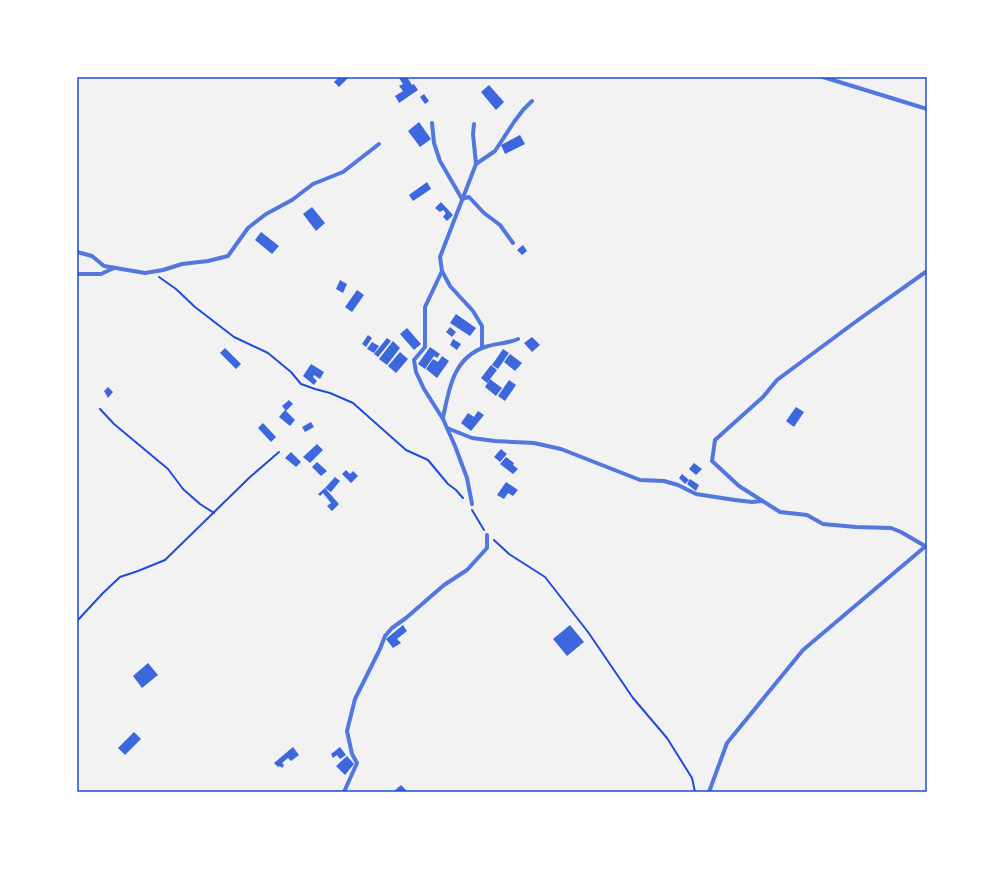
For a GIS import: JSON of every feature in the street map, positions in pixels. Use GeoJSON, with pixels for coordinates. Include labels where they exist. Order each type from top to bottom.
{"type":"FeatureCollection","features":[{"type":"Feature","properties":{"kind":"street"},"geometry":{"type":"LineString","coordinates":[[823,77],[927,109]]}},
{"type":"Feature","properties":{"kind":"street"},"geometry":{"type":"LineString","coordinates":[[476,164],[495,151],[514,122],[532,101]]}},
{"type":"Feature","properties":{"kind":"street"},"geometry":{"type":"LineString","coordinates":[[432,123],[434,143],[440,161],[462,199]]}},
{"type":"Feature","properties":{"kind":"street"},"geometry":{"type":"LineString","coordinates":[[474,124],[473,134],[476,164],[440,258],[442,271],[450,286],[473,311],[482,326],[482,348]]}},
{"type":"Feature","properties":{"kind":"street"},"geometry":{"type":"LineString","coordinates":[[77,252],[92,256],[104,266],[145,273],[182,264],[208,262],[228,256],[248,228],[266,214],[292,200],[313,184],[343,172],[379,144]]}},
{"type":"Feature","properties":{"kind":"street"},"geometry":{"type":"LineString","coordinates":[[462,199],[469,197],[484,213],[500,225],[513,243]]}},
{"type":"Feature","properties":{"kind":"street"},"geometry":{"type":"LineString","coordinates":[[77,274],[101,274],[114,267]]}},
{"type":"Feature","properties":{"kind":"street"},"geometry":{"type":"LineString","coordinates":[[442,271],[425,307],[425,347],[414,360],[416,372],[424,389],[443,419],[468,478],[472,504]]}},
{"type":"Feature","properties":{"kind":"street"},"geometry":{"type":"LineString","coordinates":[[709,792],[727,743],[803,650],[926,545],[891,528],[823,524],[807,515],[780,512],[739,486],[712,461],[715,440],[788,371],[927,271]]}},
{"type":"Feature","properties":{"kind":"street"},"geometry":{"type":"LineString","coordinates":[[443,419],[454,374],[464,360],[474,352],[486,346],[508,343],[518,339]]}},
{"type":"Feature","properties":{"kind":"street"},"geometry":{"type":"LineString","coordinates":[[447,428],[472,438],[495,441],[534,442],[561,449],[640,480],[664,481],[696,494],[735,500],[762,501]]}},
{"type":"Feature","properties":{"kind":"street"},"geometry":{"type":"LineString","coordinates":[[344,792],[357,764],[352,754],[347,731],[356,699],[385,636],[392,628],[406,618],[444,585],[467,570],[487,548],[487,535]]}},
{"type":"Feature","properties":{"kind":"path"},"geometry":{"type":"LineString","coordinates":[[156,271],[160,278],[176,289],[234,337],[268,353],[291,372],[301,384],[330,392],[353,403],[406,450],[428,460],[448,484],[464,499],[472,504],[472,510],[487,535],[509,554],[545,577],[588,632],[633,698],[667,738],[692,778],[695,792]]}},
{"type":"Feature","properties":{"kind":"path"},"geometry":{"type":"LineString","coordinates":[[100,409],[114,424],[168,469],[183,489],[200,504],[214,513]]}},
{"type":"Feature","properties":{"kind":"path"},"geometry":{"type":"LineString","coordinates":[[77,621],[120,577],[165,560],[248,478],[278,452]]}},
{"type":"Feature","properties":{"kind":"building"},"geometry":{"type":"Polygon","coordinates":[[[339,77],[349,77],[339,87],[334,82],[339,77]]]}},
{"type":"Feature","properties":{"kind":"building"},"geometry":{"type":"Polygon","coordinates":[[[407,77],[412,85],[414,84],[418,90],[399,103],[395,96],[403,91],[399,86],[403,84],[399,78],[407,77]]]}},
{"type":"Feature","properties":{"kind":"building"},"geometry":{"type":"Polygon","coordinates":[[[489,85],[504,102],[496,110],[481,92],[489,85]]]}},
{"type":"Feature","properties":{"kind":"building"},"geometry":{"type":"Polygon","coordinates":[[[424,94],[429,101],[425,104],[420,97],[424,94]]]}},
{"type":"Feature","properties":{"kind":"building"},"geometry":{"type":"Polygon","coordinates":[[[419,122],[431,139],[420,147],[408,131],[419,122]]]}},
{"type":"Feature","properties":{"kind":"building"},"geometry":{"type":"Polygon","coordinates":[[[520,135],[525,144],[505,154],[501,145],[520,135]]]}},
{"type":"Feature","properties":{"kind":"building"},"geometry":{"type":"Polygon","coordinates":[[[427,182],[431,189],[413,201],[409,195],[427,182]]]}},
{"type":"Feature","properties":{"kind":"building"},"geometry":{"type":"Polygon","coordinates":[[[441,202],[453,215],[447,221],[443,217],[446,213],[443,210],[440,212],[435,208],[441,202]]]}},
{"type":"Feature","properties":{"kind":"building"},"geometry":{"type":"Polygon","coordinates":[[[312,207],[325,223],[316,231],[303,214],[312,207]]]}},
{"type":"Feature","properties":{"kind":"building"},"geometry":{"type":"Polygon","coordinates":[[[261,232],[279,246],[272,254],[255,240],[261,232]]]}},
{"type":"Feature","properties":{"kind":"building"},"geometry":{"type":"Polygon","coordinates":[[[523,245],[527,251],[522,255],[517,250],[523,245]]]}},
{"type":"Feature","properties":{"kind":"building"},"geometry":{"type":"Polygon","coordinates":[[[340,280],[347,284],[343,293],[336,289],[340,280]]]}},
{"type":"Feature","properties":{"kind":"building"},"geometry":{"type":"Polygon","coordinates":[[[357,290],[364,295],[352,312],[345,307],[357,290]]]}},
{"type":"Feature","properties":{"kind":"building"},"geometry":{"type":"Polygon","coordinates":[[[456,314],[476,328],[470,336],[450,323],[456,314]]]}},
{"type":"Feature","properties":{"kind":"building"},"geometry":{"type":"Polygon","coordinates":[[[450,327],[456,332],[452,337],[446,332],[450,327]]]}},
{"type":"Feature","properties":{"kind":"building"},"geometry":{"type":"Polygon","coordinates":[[[407,328],[421,344],[414,350],[400,334],[407,328]]]}},
{"type":"Feature","properties":{"kind":"building"},"geometry":{"type":"Polygon","coordinates":[[[368,335],[372,338],[366,347],[362,344],[368,335]]]}},
{"type":"Feature","properties":{"kind":"building"},"geometry":{"type":"Polygon","coordinates":[[[532,337],[540,345],[532,352],[524,343],[532,337]]]}},
{"type":"Feature","properties":{"kind":"building"},"geometry":{"type":"Polygon","coordinates":[[[387,338],[391,341],[378,357],[374,354],[387,338]]]}},
{"type":"Feature","properties":{"kind":"building"},"geometry":{"type":"Polygon","coordinates":[[[453,339],[461,344],[457,350],[450,345],[453,339]]]}},
{"type":"Feature","properties":{"kind":"building"},"geometry":{"type":"Polygon","coordinates":[[[393,341],[400,348],[387,365],[379,359],[393,341]]]}},
{"type":"Feature","properties":{"kind":"building"},"geometry":{"type":"Polygon","coordinates":[[[372,342],[379,346],[374,353],[367,349],[372,342]]]}},
{"type":"Feature","properties":{"kind":"building"},"geometry":{"type":"Polygon","coordinates":[[[430,347],[440,354],[437,358],[434,356],[425,369],[418,364],[430,347]]]}},
{"type":"Feature","properties":{"kind":"building"},"geometry":{"type":"Polygon","coordinates":[[[225,348],[241,364],[236,369],[220,353],[225,348]]]}},
{"type":"Feature","properties":{"kind":"building"},"geometry":{"type":"Polygon","coordinates":[[[503,349],[509,353],[498,369],[492,365],[503,349]]]}},
{"type":"Feature","properties":{"kind":"building"},"geometry":{"type":"Polygon","coordinates":[[[400,352],[408,359],[396,373],[388,366],[400,352]]]}},
{"type":"Feature","properties":{"kind":"building"},"geometry":{"type":"Polygon","coordinates":[[[510,354],[522,363],[515,371],[504,362],[510,354]]]}},
{"type":"Feature","properties":{"kind":"building"},"geometry":{"type":"Polygon","coordinates":[[[442,356],[449,361],[437,378],[426,369],[433,359],[438,362],[442,356]]]}},
{"type":"Feature","properties":{"kind":"building"},"geometry":{"type":"Polygon","coordinates":[[[311,364],[324,372],[320,379],[314,375],[313,377],[317,381],[314,385],[303,376],[311,364]]]}},
{"type":"Feature","properties":{"kind":"building"},"geometry":{"type":"Polygon","coordinates":[[[491,365],[497,370],[487,383],[481,378],[491,365]]]}},
{"type":"Feature","properties":{"kind":"building"},"geometry":{"type":"Polygon","coordinates":[[[490,379],[502,388],[496,396],[485,387],[490,379]]]}},
{"type":"Feature","properties":{"kind":"building"},"geometry":{"type":"Polygon","coordinates":[[[509,380],[516,385],[505,401],[498,396],[509,380]]]}},
{"type":"Feature","properties":{"kind":"building"},"geometry":{"type":"Polygon","coordinates":[[[108,387],[113,392],[108,398],[104,391],[108,387]]]}},
{"type":"Feature","properties":{"kind":"building"},"geometry":{"type":"Polygon","coordinates":[[[289,400],[293,404],[286,411],[282,406],[289,400]]]}},
{"type":"Feature","properties":{"kind":"building"},"geometry":{"type":"Polygon","coordinates":[[[796,407],[804,412],[794,427],[786,421],[796,407]]]}},
{"type":"Feature","properties":{"kind":"building"},"geometry":{"type":"Polygon","coordinates":[[[285,410],[295,420],[290,426],[279,417],[285,410]]]}},
{"type":"Feature","properties":{"kind":"building"},"geometry":{"type":"Polygon","coordinates":[[[478,411],[484,415],[471,431],[461,423],[468,413],[474,417],[478,411]]]}},
{"type":"Feature","properties":{"kind":"building"},"geometry":{"type":"Polygon","coordinates":[[[311,422],[314,427],[305,432],[302,427],[311,422]]]}},
{"type":"Feature","properties":{"kind":"building"},"geometry":{"type":"Polygon","coordinates":[[[263,423],[276,437],[271,442],[258,428],[263,423]]]}},
{"type":"Feature","properties":{"kind":"building"},"geometry":{"type":"Polygon","coordinates":[[[317,444],[323,450],[310,463],[303,457],[317,444]]]}},
{"type":"Feature","properties":{"kind":"building"},"geometry":{"type":"Polygon","coordinates":[[[501,449],[507,454],[500,462],[494,457],[501,449]]]}},
{"type":"Feature","properties":{"kind":"building"},"geometry":{"type":"Polygon","coordinates":[[[291,452],[301,462],[296,467],[285,458],[291,452]]]}},
{"type":"Feature","properties":{"kind":"building"},"geometry":{"type":"Polygon","coordinates":[[[506,457],[514,463],[513,465],[518,469],[513,474],[500,464],[506,457]]]}},
{"type":"Feature","properties":{"kind":"building"},"geometry":{"type":"Polygon","coordinates":[[[317,462],[327,471],[321,476],[312,467],[317,462]]]}},
{"type":"Feature","properties":{"kind":"building"},"geometry":{"type":"Polygon","coordinates":[[[694,463],[702,469],[696,475],[689,469],[694,463]]]}},
{"type":"Feature","properties":{"kind":"building"},"geometry":{"type":"Polygon","coordinates":[[[346,470],[350,474],[353,471],[358,476],[351,483],[342,474],[346,470]]]}},
{"type":"Feature","properties":{"kind":"building"},"geometry":{"type":"Polygon","coordinates":[[[682,474],[689,480],[685,484],[679,478],[682,474]]]}},
{"type":"Feature","properties":{"kind":"building"},"geometry":{"type":"Polygon","coordinates":[[[335,477],[340,481],[331,492],[325,488],[335,477]]]}},
{"type":"Feature","properties":{"kind":"building"},"geometry":{"type":"Polygon","coordinates":[[[690,479],[699,485],[696,491],[687,484],[690,479]]]}},
{"type":"Feature","properties":{"kind":"building"},"geometry":{"type":"Polygon","coordinates":[[[506,482],[518,490],[513,496],[508,493],[504,499],[497,495],[506,482]]]}},
{"type":"Feature","properties":{"kind":"building"},"geometry":{"type":"Polygon","coordinates":[[[325,488],[339,504],[332,511],[327,506],[331,503],[323,493],[320,496],[318,494],[325,488]]]}},
{"type":"Feature","properties":{"kind":"building"},"geometry":{"type":"Polygon","coordinates":[[[403,625],[407,631],[397,639],[401,643],[393,648],[386,639],[403,625]]]}},
{"type":"Feature","properties":{"kind":"building"},"geometry":{"type":"Polygon","coordinates":[[[570,625],[584,642],[567,656],[553,639],[570,625]]]}},
{"type":"Feature","properties":{"kind":"building"},"geometry":{"type":"Polygon","coordinates":[[[148,663],[158,675],[142,688],[133,676],[148,663]]]}},
{"type":"Feature","properties":{"kind":"building"},"geometry":{"type":"Polygon","coordinates":[[[134,732],[141,739],[125,755],[118,748],[134,732]]]}},
{"type":"Feature","properties":{"kind":"building"},"geometry":{"type":"Polygon","coordinates":[[[293,747],[299,755],[291,761],[288,758],[282,763],[284,765],[282,768],[280,766],[278,767],[274,763],[293,747]]]}},
{"type":"Feature","properties":{"kind":"building"},"geometry":{"type":"Polygon","coordinates":[[[340,747],[346,755],[340,759],[337,755],[333,758],[331,754],[340,747]]]}},
{"type":"Feature","properties":{"kind":"building"},"geometry":{"type":"Polygon","coordinates":[[[347,756],[354,764],[345,775],[336,766],[347,756]]]}},
{"type":"Feature","properties":{"kind":"building"},"geometry":{"type":"Polygon","coordinates":[[[401,785],[408,792],[393,792],[401,785]]]}}]}
